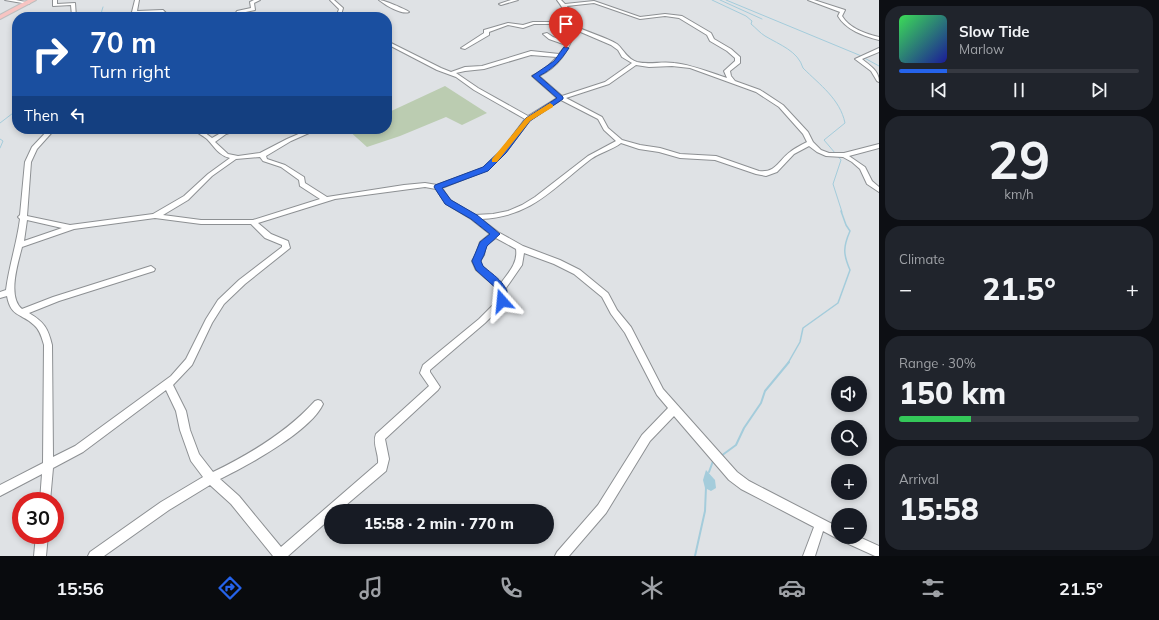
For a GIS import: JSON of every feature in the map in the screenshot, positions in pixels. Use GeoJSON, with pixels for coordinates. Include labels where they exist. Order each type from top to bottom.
{"type":"FeatureCollection","features":[{"type":"Feature","properties":{"kind":"main road"},"geometry":{"type":"LineString","coordinates":[[0,17],[30,1]]}},
{"type":"Feature","properties":{"kind":"street"},"geometry":{"type":"LineString","coordinates":[[7,0],[30,1]]}},
{"type":"Feature","properties":{"kind":"street"},"geometry":{"type":"LineString","coordinates":[[55,0],[54,4],[57,6],[72,4],[73,12]]}},
{"type":"Feature","properties":{"kind":"street"},"geometry":{"type":"LineString","coordinates":[[137,0],[134,12],[164,12]]}},
{"type":"Feature","properties":{"kind":"street"},"geometry":{"type":"LineString","coordinates":[[239,12],[254,9],[252,2],[258,0]]}},
{"type":"Feature","properties":{"kind":"street"},"geometry":{"type":"LineString","coordinates":[[332,0],[341,9],[340,12]]}},
{"type":"Feature","properties":{"kind":"street"},"geometry":{"type":"LineString","coordinates":[[381,0],[388,5],[406,12]]}},
{"type":"Feature","properties":{"kind":"street"},"geometry":{"type":"LineString","coordinates":[[501,4],[516,0]]}},
{"type":"Feature","properties":{"kind":"street"},"geometry":{"type":"LineString","coordinates":[[559,0],[564,5],[567,13],[575,23],[575,28],[568,44],[560,56],[546,71],[535,76],[561,98],[600,118],[606,129],[620,141],[639,147],[660,150],[680,156],[716,158],[766,174],[775,171],[792,153],[810,143]]}},
{"type":"Feature","properties":{"kind":"street"},"geometry":{"type":"LineString","coordinates":[[564,5],[588,4],[599,0]]}},
{"type":"Feature","properties":{"kind":"street"},"geometry":{"type":"LineString","coordinates":[[810,0],[843,11],[840,16],[842,20],[858,31],[879,39]]}},
{"type":"Feature","properties":{"kind":"street"},"geometry":{"type":"LineString","coordinates":[[594,2],[640,18],[665,15],[675,16],[700,28],[710,35],[712,40],[729,50],[738,58],[738,62],[727,71],[728,76],[734,83]]}},
{"type":"Feature","properties":{"kind":"street"},"geometry":{"type":"LineString","coordinates":[[463,48],[487,34],[486,31],[505,24],[523,27],[533,23],[556,23],[572,19]]}},
{"type":"Feature","properties":{"kind":"street"},"geometry":{"type":"LineString","coordinates":[[575,28],[613,44],[620,49],[626,58],[635,63],[649,65],[672,64],[687,67],[756,90],[781,105],[806,133],[810,143],[823,153],[834,156],[844,155],[879,146]]}},
{"type":"Feature","properties":{"kind":"street"},"geometry":{"type":"LineString","coordinates":[[545,34],[553,39],[568,44]]}},
{"type":"Feature","properties":{"kind":"street"},"geometry":{"type":"LineString","coordinates":[[392,45],[439,69],[461,77],[476,89],[528,119]]}},
{"type":"Feature","properties":{"kind":"street"},"geometry":{"type":"LineString","coordinates":[[879,50],[858,59],[873,70],[879,80]]}},
{"type":"Feature","properties":{"kind":"street"},"geometry":{"type":"LineString","coordinates":[[452,73],[468,68],[482,68],[531,53],[560,56]]}},
{"type":"Feature","properties":{"kind":"street"},"geometry":{"type":"LineString","coordinates":[[19,245],[72,227],[155,216],[201,222],[253,222],[267,219],[327,199],[404,187],[425,185],[438,187],[486,169],[503,152],[528,119],[561,98],[606,82],[635,63]]}},
{"type":"Feature","properties":{"kind":"street"},"geometry":{"type":"LineString","coordinates":[[45,492],[48,466],[48,345],[45,333],[37,322],[21,313],[12,302],[10,292],[13,269],[22,232],[22,217],[30,156],[34,148],[47,134]]}},
{"type":"Feature","properties":{"kind":"street"},"geometry":{"type":"LineString","coordinates":[[203,134],[212,141],[223,153],[234,158]]}},
{"type":"Feature","properties":{"kind":"street"},"geometry":{"type":"LineString","coordinates":[[212,141],[222,134]]}},
{"type":"Feature","properties":{"kind":"street"},"geometry":{"type":"LineString","coordinates":[[155,216],[186,198],[210,175],[234,158],[262,155],[303,134]]}},
{"type":"Feature","properties":{"kind":"street"},"geometry":{"type":"LineString","coordinates":[[474,217],[501,216],[533,202],[592,155],[620,141]]}},
{"type":"Feature","properties":{"kind":"street"},"geometry":{"type":"LineString","coordinates":[[262,155],[265,160],[283,166],[302,179],[302,184],[305,188],[327,199]]}},
{"type":"Feature","properties":{"kind":"street"},"geometry":{"type":"LineString","coordinates":[[844,155],[863,168],[869,182],[879,190]]}},
{"type":"Feature","properties":{"kind":"street"},"geometry":{"type":"LineString","coordinates":[[438,187],[448,202],[474,217],[495,234],[520,248],[557,262],[577,272],[605,295],[614,312],[636,343],[654,383],[674,409],[733,476],[746,485],[831,530]]}},
{"type":"Feature","properties":{"kind":"street"},"geometry":{"type":"LineString","coordinates":[[22,217],[57,226],[72,227]]}},
{"type":"Feature","properties":{"kind":"street"},"geometry":{"type":"LineString","coordinates":[[0,491],[48,466],[91,440],[134,407],[168,384],[189,362],[209,321],[221,302],[242,282],[286,248],[285,243],[268,236],[253,222]]}},
{"type":"Feature","properties":{"kind":"street"},"geometry":{"type":"LineString","coordinates":[[168,384],[181,412],[184,430],[200,465],[211,478],[235,500],[280,555],[382,467],[384,460],[379,442],[380,437],[435,387],[425,372],[426,368],[482,321],[502,301],[504,294],[502,288],[479,268],[476,261],[480,255],[483,244],[495,234]]}},
{"type":"Feature","properties":{"kind":"street"},"geometry":{"type":"LineString","coordinates":[[502,288],[519,264],[521,253],[520,248]]}},
{"type":"Feature","properties":{"kind":"street"},"geometry":{"type":"LineString","coordinates":[[21,313],[72,294],[151,269]]}},
{"type":"Feature","properties":{"kind":"street"},"geometry":{"type":"LineString","coordinates":[[0,295],[10,292]]}},
{"type":"Feature","properties":{"kind":"street"},"geometry":{"type":"LineString","coordinates":[[94,556],[165,506],[266,447],[307,417],[318,404]]}},
{"type":"Feature","properties":{"kind":"street"},"geometry":{"type":"LineString","coordinates":[[561,556],[602,509],[646,438],[674,409]]}},
{"type":"Feature","properties":{"kind":"street"},"geometry":{"type":"LineString","coordinates":[[809,556],[820,525]]}},
{"type":"Feature","properties":{"kind":"street"},"geometry":{"type":"LineString","coordinates":[[40,556],[41,544]]}},
{"type":"Feature","properties":{"kind":"street"},"geometry":{"type":"LineString","coordinates":[[861,544],[879,552]]}},
{"type":"Feature","properties":{"kind":"green space"},"geometry":{"type":"Polygon","coordinates":[[[445,86],[487,113],[462,125],[446,117],[400,136],[367,147],[353,134],[392,134],[392,111],[445,86]]]}},
{"type":"Feature","properties":{"kind":"water"},"geometry":{"type":"Polygon","coordinates":[[[706,470],[715,480],[716,488],[711,491],[705,488],[703,480],[706,470]]]}},
{"type":"Feature","properties":{"kind":"waterway"},"geometry":{"type":"LineString","coordinates":[[712,0],[746,16],[752,21],[751,24],[761,33],[793,53],[801,62],[803,68],[828,93],[839,107],[845,123],[824,140],[841,160],[833,184],[842,212]]}},
{"type":"Feature","properties":{"kind":"waterway"},"geometry":{"type":"LineString","coordinates":[[720,0],[762,19]]}},
{"type":"Feature","properties":{"kind":"waterway"},"geometry":{"type":"LineString","coordinates":[[726,0],[859,55],[879,66]]}},
{"type":"Feature","properties":{"kind":"waterway"},"geometry":{"type":"LineString","coordinates":[[102,12],[103,7]]}},
{"type":"Feature","properties":{"kind":"waterway"},"geometry":{"type":"LineString","coordinates":[[0,123],[12,114]]}},
{"type":"Feature","properties":{"kind":"waterway"},"geometry":{"type":"LineString","coordinates":[[0,139],[3,141],[0,148]]}},
{"type":"Feature","properties":{"kind":"waterway"},"geometry":{"type":"LineString","coordinates":[[788,363],[800,342],[803,328],[838,303],[850,270],[845,255],[845,246],[850,231],[841,211]]}},
{"type":"Feature","properties":{"kind":"waterway"},"geometry":{"type":"LineString","coordinates":[[721,456],[736,445],[744,428],[761,403],[765,391],[789,362]]}},
{"type":"Feature","properties":{"kind":"waterway"},"geometry":{"type":"LineString","coordinates":[[709,472],[713,461]]}},
{"type":"Feature","properties":{"kind":"waterway"},"geometry":{"type":"LineString","coordinates":[[695,556],[705,511],[706,487]]}},
{"type":"Feature","properties":{"kind":"slow traffic"},"geometry":{"type":"LineString","coordinates":[[495,160],[503,152],[528,119],[550,105]]}},
{"type":"Feature","properties":{"kind":"route"},"geometry":{"type":"LineString","coordinates":[[502,301],[504,294],[502,288],[476,264],[477,258],[481,252],[481,247],[495,234],[474,217],[448,202],[438,187],[446,182],[486,169],[503,152],[528,119],[561,98],[535,76],[546,71],[556,62],[566,48]]}}]}
